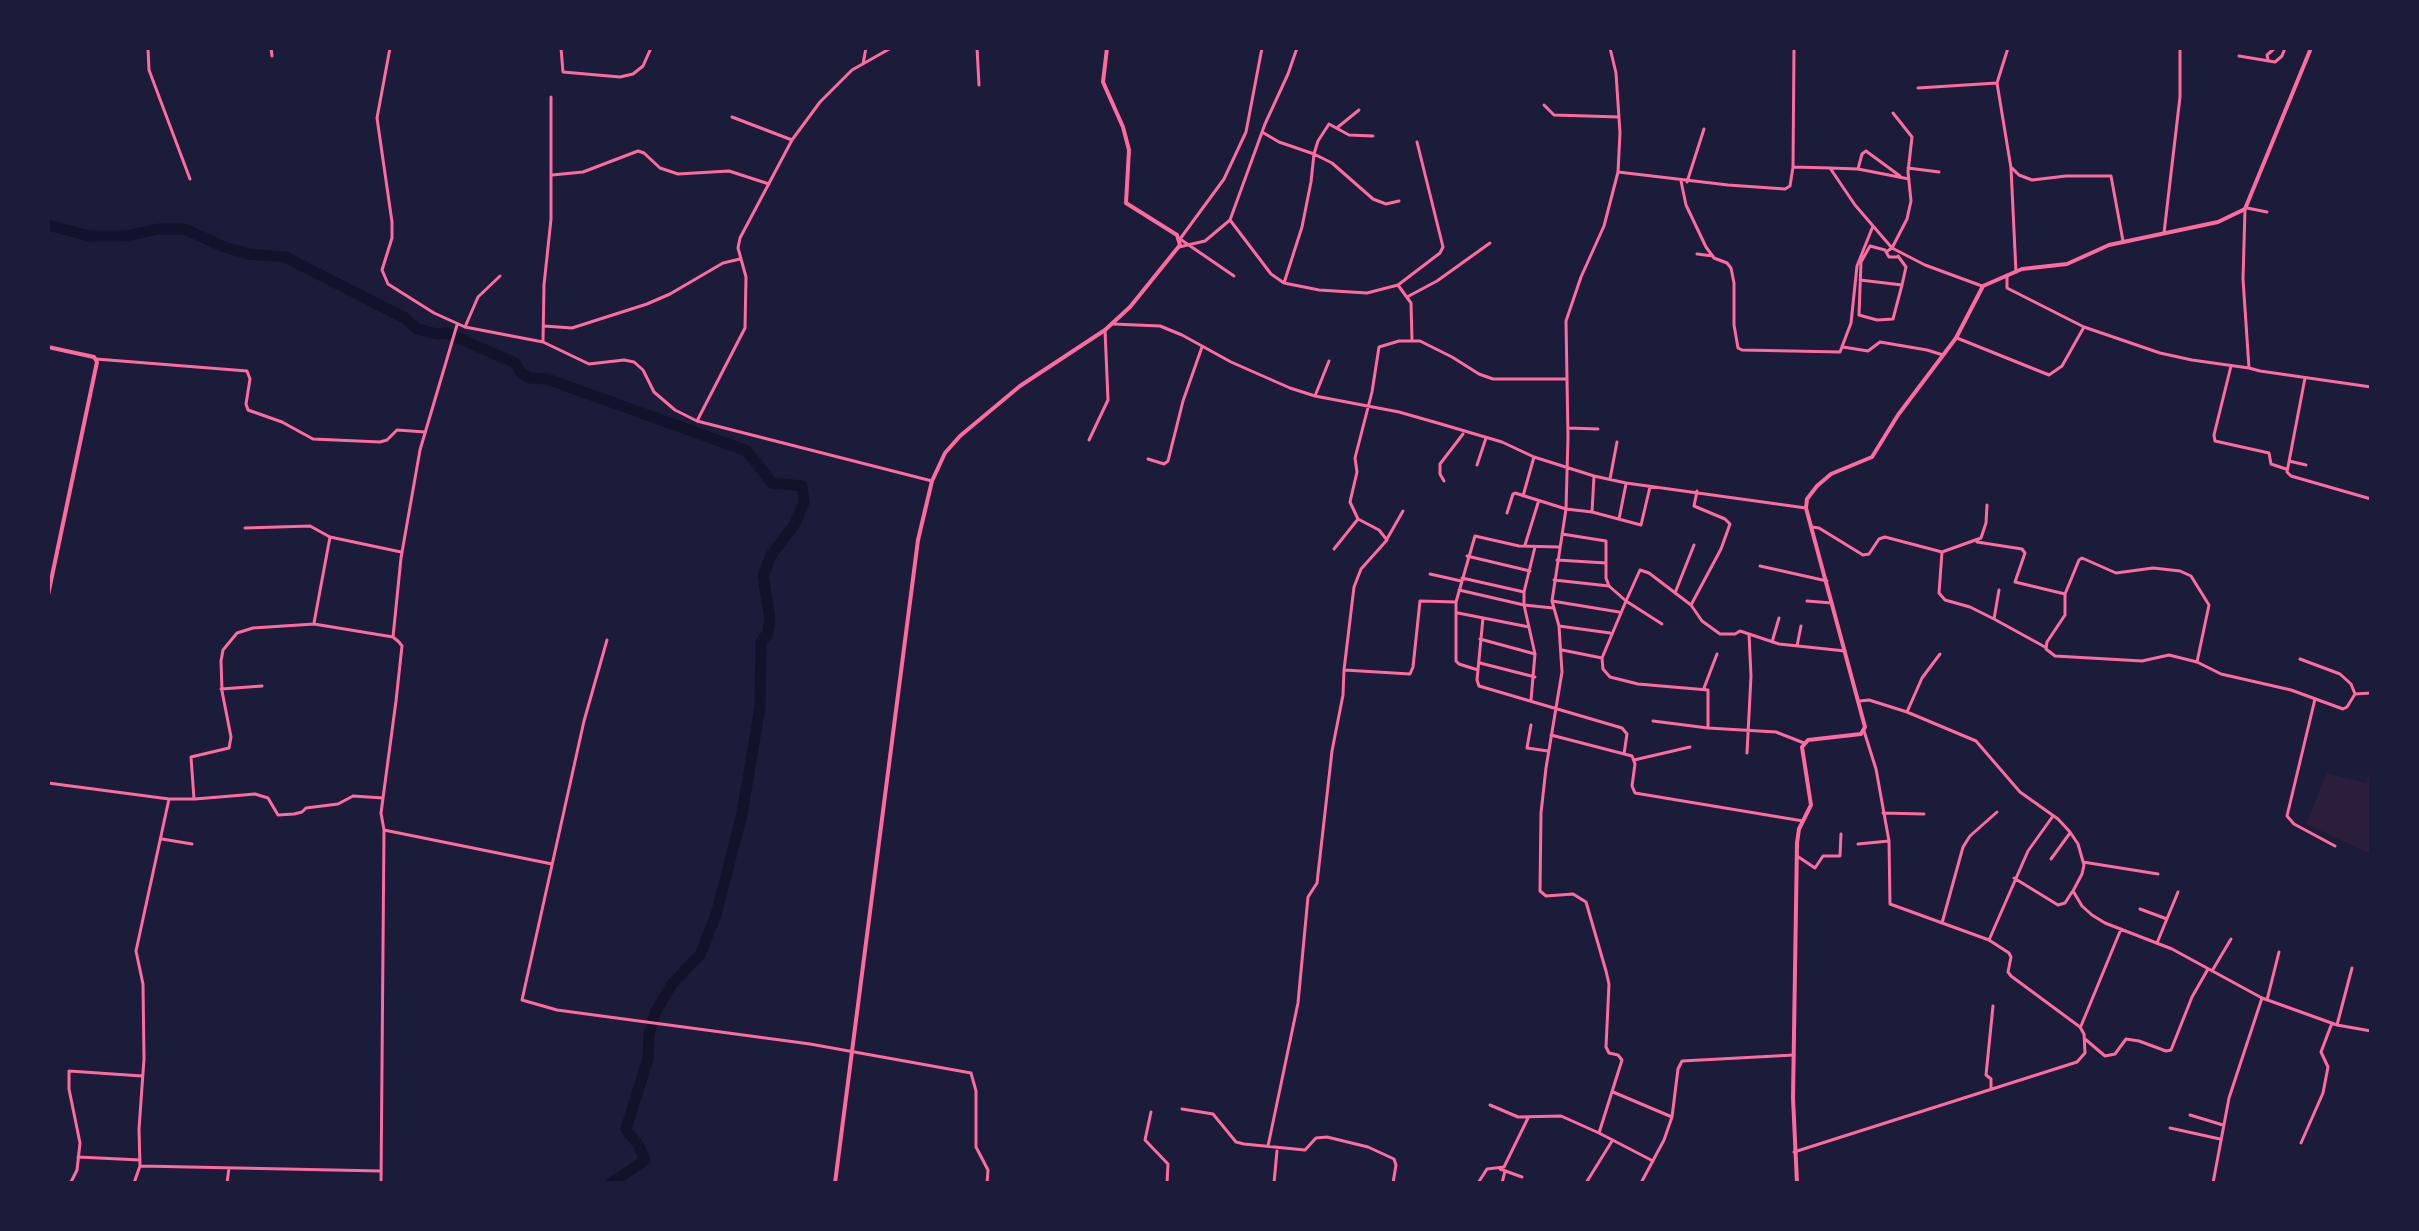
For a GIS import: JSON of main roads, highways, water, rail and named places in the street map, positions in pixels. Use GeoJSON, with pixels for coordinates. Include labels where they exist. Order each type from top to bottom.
{"type":"FeatureCollection","features":[{"type":"Feature","properties":{"kind":"waterway"},"geometry":{"type":"LineString","coordinates":[[48,225],[89,236],[126,236],[158,229],[185,229],[224,247],[249,254],[285,257],[405,318],[417,329],[447,333],[515,363],[521,373],[530,378],[547,379],[747,451],[772,483],[802,486],[804,503],[794,525],[771,555],[763,576],[770,618],[768,633],[761,642],[760,707],[742,814],[716,915],[700,955],[672,984],[655,1013],[649,1035],[648,1059],[626,1129],[645,1160],[611,1183]]}}]}
